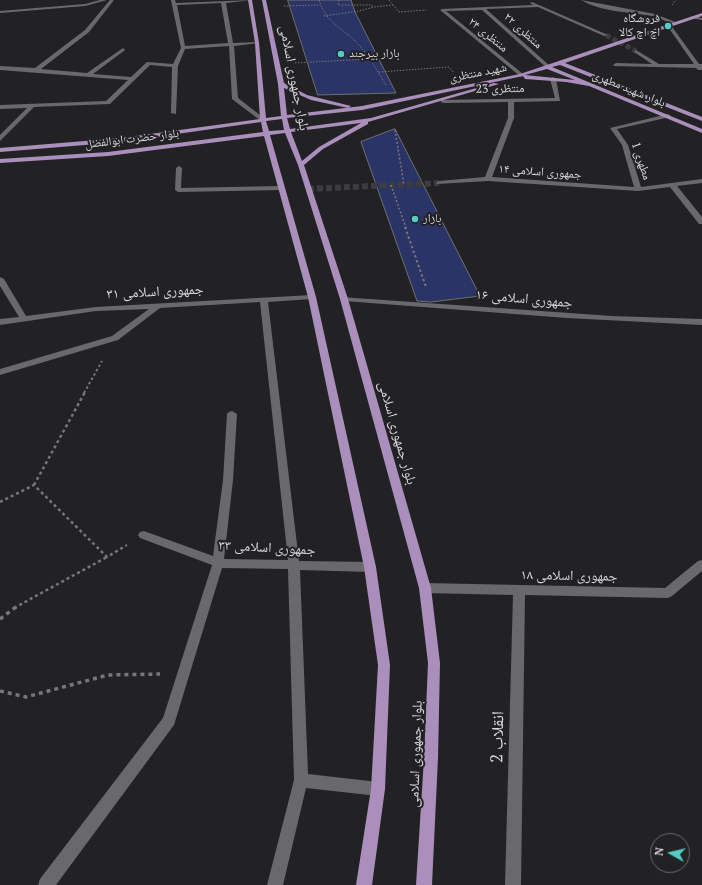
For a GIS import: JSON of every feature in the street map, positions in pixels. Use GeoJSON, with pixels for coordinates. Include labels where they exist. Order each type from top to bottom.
{"type":"FeatureCollection","features":[{"type":"Feature","properties":{"kind":"main road","name":"بلوار جمهوری اسلامی"},"geometry":{"type":"LineString","coordinates":[[250,0],[257,43],[263,120],[312,297],[370,567],[384,665],[378,789],[364,885]]}},
{"type":"Feature","properties":{"kind":"main road","name":"بلوار جمهوری اسلامی"},"geometry":{"type":"LineString","coordinates":[[264,0],[277,65],[287,130],[301,165],[344,299],[425,588],[434,663],[431,758],[424,885]]}},
{"type":"Feature","properties":{"kind":"main road"},"geometry":{"type":"LineString","coordinates":[[518,75],[548,67],[702,14]]}},
{"type":"Feature","properties":{"kind":"main road","name":"بلوار شهید مطهری"},"geometry":{"type":"LineString","coordinates":[[560,63],[702,119]]}},
{"type":"Feature","properties":{"kind":"main road","name":"بلوار شهید مطهری"},"geometry":{"type":"LineString","coordinates":[[548,67],[702,131]]}},
{"type":"Feature","properties":{"kind":"main road"},"geometry":{"type":"LineString","coordinates":[[518,75],[593,86]]}},
{"type":"Feature","properties":{"kind":"main road","name":"شهید منتظری"},"geometry":{"type":"LineString","coordinates":[[263,120],[362,108],[518,75]]}},
{"type":"Feature","properties":{"kind":"main road","name":"شهید منتظری"},"geometry":{"type":"LineString","coordinates":[[267,133],[372,120],[398,114],[492,86],[518,75]]}},
{"type":"Feature","properties":{"kind":"main road"},"geometry":{"type":"LineString","coordinates":[[280,84],[298,94],[315,100],[362,108]]}},
{"type":"Feature","properties":{"kind":"main road","name":"بلوار حضرت ابوالفضل"},"geometry":{"type":"LineString","coordinates":[[0,150],[121,140],[263,120]]}},
{"type":"Feature","properties":{"kind":"main road"},"geometry":{"type":"LineString","coordinates":[[301,165],[321,148],[372,120]]}},
{"type":"Feature","properties":{"kind":"main road","name":"بلوار حضرت ابوالفضل"},"geometry":{"type":"LineString","coordinates":[[0,161],[108,154],[267,133]]}},
{"type":"Feature","properties":{"kind":"street"},"geometry":{"type":"LineString","coordinates":[[78,0],[85,5]]}},
{"type":"Feature","properties":{"kind":"street"},"geometry":{"type":"LineString","coordinates":[[0,12],[85,5],[105,0]]}},
{"type":"Feature","properties":{"kind":"street"},"geometry":{"type":"LineString","coordinates":[[36,70],[87,31],[112,0]]}},
{"type":"Feature","properties":{"kind":"street"},"geometry":{"type":"LineString","coordinates":[[174,113],[175,66],[183,48],[174,2],[250,0]]}},
{"type":"Feature","properties":{"kind":"street"},"geometry":{"type":"LineString","coordinates":[[527,0],[606,35]]}},
{"type":"Feature","properties":{"kind":"street"},"geometry":{"type":"LineString","coordinates":[[583,0],[605,7],[655,15],[676,23]]}},
{"type":"Feature","properties":{"kind":"street"},"geometry":{"type":"LineString","coordinates":[[223,1],[231,45],[235,98],[263,120]]}},
{"type":"Feature","properties":{"kind":"street"},"geometry":{"type":"LineString","coordinates":[[442,10],[484,10],[538,6]]}},
{"type":"Feature","properties":{"kind":"street","name":"منتظری ۲۴"},"geometry":{"type":"LineString","coordinates":[[442,10],[518,75]]}},
{"type":"Feature","properties":{"kind":"street","name":"منتظری ۲۲"},"geometry":{"type":"LineString","coordinates":[[484,10],[548,67]]}},
{"type":"Feature","properties":{"kind":"street"},"geometry":{"type":"LineString","coordinates":[[692,17],[702,19]]}},
{"type":"Feature","properties":{"kind":"street"},"geometry":{"type":"LineString","coordinates":[[668,26],[700,66],[702,72]]}},
{"type":"Feature","properties":{"kind":"street"},"geometry":{"type":"LineString","coordinates":[[183,48],[257,43]]}},
{"type":"Feature","properties":{"kind":"street"},"geometry":{"type":"LineString","coordinates":[[88,75],[123,50]]}},
{"type":"Feature","properties":{"kind":"street"},"geometry":{"type":"LineString","coordinates":[[636,51],[658,66]]}},
{"type":"Feature","properties":{"kind":"street"},"geometry":{"type":"LineString","coordinates":[[0,107],[108,103],[149,63],[175,66]]}},
{"type":"Feature","properties":{"kind":"street"},"geometry":{"type":"LineString","coordinates":[[616,65],[700,66]]}},
{"type":"Feature","properties":{"kind":"street"},"geometry":{"type":"LineString","coordinates":[[0,68],[132,79]]}},
{"type":"Feature","properties":{"kind":"street","name":"منتظری 23"},"geometry":{"type":"LineString","coordinates":[[444,101],[558,100],[553,79]]}},
{"type":"Feature","properties":{"kind":"street"},"geometry":{"type":"LineString","coordinates":[[488,179],[511,118],[512,100]]}},
{"type":"Feature","properties":{"kind":"street"},"geometry":{"type":"LineString","coordinates":[[0,139],[32,106]]}},
{"type":"Feature","properties":{"kind":"street","name":"مطهری 1"},"geometry":{"type":"LineString","coordinates":[[638,189],[625,145],[613,128],[668,116]]}},
{"type":"Feature","properties":{"kind":"street"},"geometry":{"type":"LineString","coordinates":[[179,168],[178,190],[281,188]]}},
{"type":"Feature","properties":{"kind":"street","name":"جمهوری اسلامی ۱۴"},"geometry":{"type":"LineString","coordinates":[[439,183],[488,179],[638,189],[673,186],[702,181]]}},
{"type":"Feature","properties":{"kind":"street"},"geometry":{"type":"LineString","coordinates":[[673,186],[702,222]]}},
{"type":"Feature","properties":{"kind":"street"},"geometry":{"type":"LineString","coordinates":[[0,279],[24,319]]}},
{"type":"Feature","properties":{"kind":"street","name":"جمهوری اسلامی ۳۱"},"geometry":{"type":"LineString","coordinates":[[0,322],[96,308],[312,297]]}},
{"type":"Feature","properties":{"kind":"street"},"geometry":{"type":"LineString","coordinates":[[264,299],[294,565],[301,780],[275,885]]}},
{"type":"Feature","properties":{"kind":"street","name":"جمهوری اسلامی ۱۶"},"geometry":{"type":"LineString","coordinates":[[344,299],[433,304],[636,320],[702,322]]}},
{"type":"Feature","properties":{"kind":"street"},"geometry":{"type":"LineString","coordinates":[[0,372],[115,338],[159,305]]}},
{"type":"Feature","properties":{"kind":"street"},"geometry":{"type":"LineString","coordinates":[[46,885],[169,721],[218,563],[228,480],[232,414]]}},
{"type":"Feature","properties":{"kind":"street","name":"جمهوری اسلامی ۳۳"},"geometry":{"type":"LineString","coordinates":[[144,535],[218,563],[370,567]]}},
{"type":"Feature","properties":{"kind":"street","name":"جمهوری اسلامی ۱۸"},"geometry":{"type":"LineString","coordinates":[[425,588],[668,593],[702,564]]}},
{"type":"Feature","properties":{"kind":"street","name":"انقلاب 2"},"geometry":{"type":"LineString","coordinates":[[513,885],[519,590]]}},
{"type":"Feature","properties":{"kind":"street"},"geometry":{"type":"LineString","coordinates":[[301,780],[378,789]]}},
{"type":"Feature","properties":{"kind":"path"},"geometry":{"type":"LineString","coordinates":[[318,0],[324,16],[354,40],[369,58],[379,72],[394,102]]}},
{"type":"Feature","properties":{"kind":"path"},"geometry":{"type":"LineString","coordinates":[[339,0],[338,5],[371,5],[374,7]]}},
{"type":"Feature","properties":{"kind":"path"},"geometry":{"type":"LineString","coordinates":[[389,0],[399,12],[442,10]]}},
{"type":"Feature","properties":{"kind":"path"},"geometry":{"type":"LineString","coordinates":[[324,16],[393,4]]}},
{"type":"Feature","properties":{"kind":"path"},"geometry":{"type":"LineString","coordinates":[[266,7],[320,5]]}},
{"type":"Feature","properties":{"kind":"path"},"geometry":{"type":"LineString","coordinates":[[277,65],[369,58]]}},
{"type":"Feature","properties":{"kind":"path"},"geometry":{"type":"LineString","coordinates":[[379,72],[449,67],[464,86]]}},
{"type":"Feature","properties":{"kind":"path"},"geometry":{"type":"LineString","coordinates":[[398,114],[395,129],[404,185]]}},
{"type":"Feature","properties":{"kind":"path"},"geometry":{"type":"LineString","coordinates":[[391,185],[433,304]]}},
{"type":"Feature","properties":{"kind":"path"},"geometry":{"type":"LineString","coordinates":[[0,502],[34,485],[115,338]]}},
{"type":"Feature","properties":{"kind":"path"},"geometry":{"type":"LineString","coordinates":[[34,485],[107,557]]}},
{"type":"Feature","properties":{"kind":"path"},"geometry":{"type":"LineString","coordinates":[[0,619],[12,609],[144,535]]}},
{"type":"Feature","properties":{"kind":"path"},"geometry":{"type":"LineString","coordinates":[[0,691],[26,697],[108,676],[184,673]]}},
{"type":"Feature","properties":{"kind":"building","name":"بازار بیرجند"},"geometry":{"type":"Polygon","coordinates":[[[288,0],[351,0],[355,12],[396,93],[318,95],[288,0]]]}},
{"type":"Feature","properties":{"kind":"building","name":"بازار"},"geometry":{"type":"Polygon","coordinates":[[[395,129],[480,296],[431,302],[417,301],[361,142],[395,129]]]}},
{"type":"Feature","properties":{"kind":"tunnel"},"geometry":{"type":"LineString","coordinates":[[606,35],[636,51]]}},
{"type":"Feature","properties":{"kind":"tunnel"},"geometry":{"type":"LineString","coordinates":[[308,189],[439,183]]}},
{"type":"Feature","properties":{"kind":"place","name":"فروشگاه اچ اچ کالا"},"geometry":{"type":"Point","coordinates":[668,26]}},
{"type":"Feature","properties":{"kind":"place","name":"بازار بیرجند"},"geometry":{"type":"Point","coordinates":[341,54]}},
{"type":"Feature","properties":{"kind":"place","name":"بازار"},"geometry":{"type":"Point","coordinates":[415,219]}}]}
